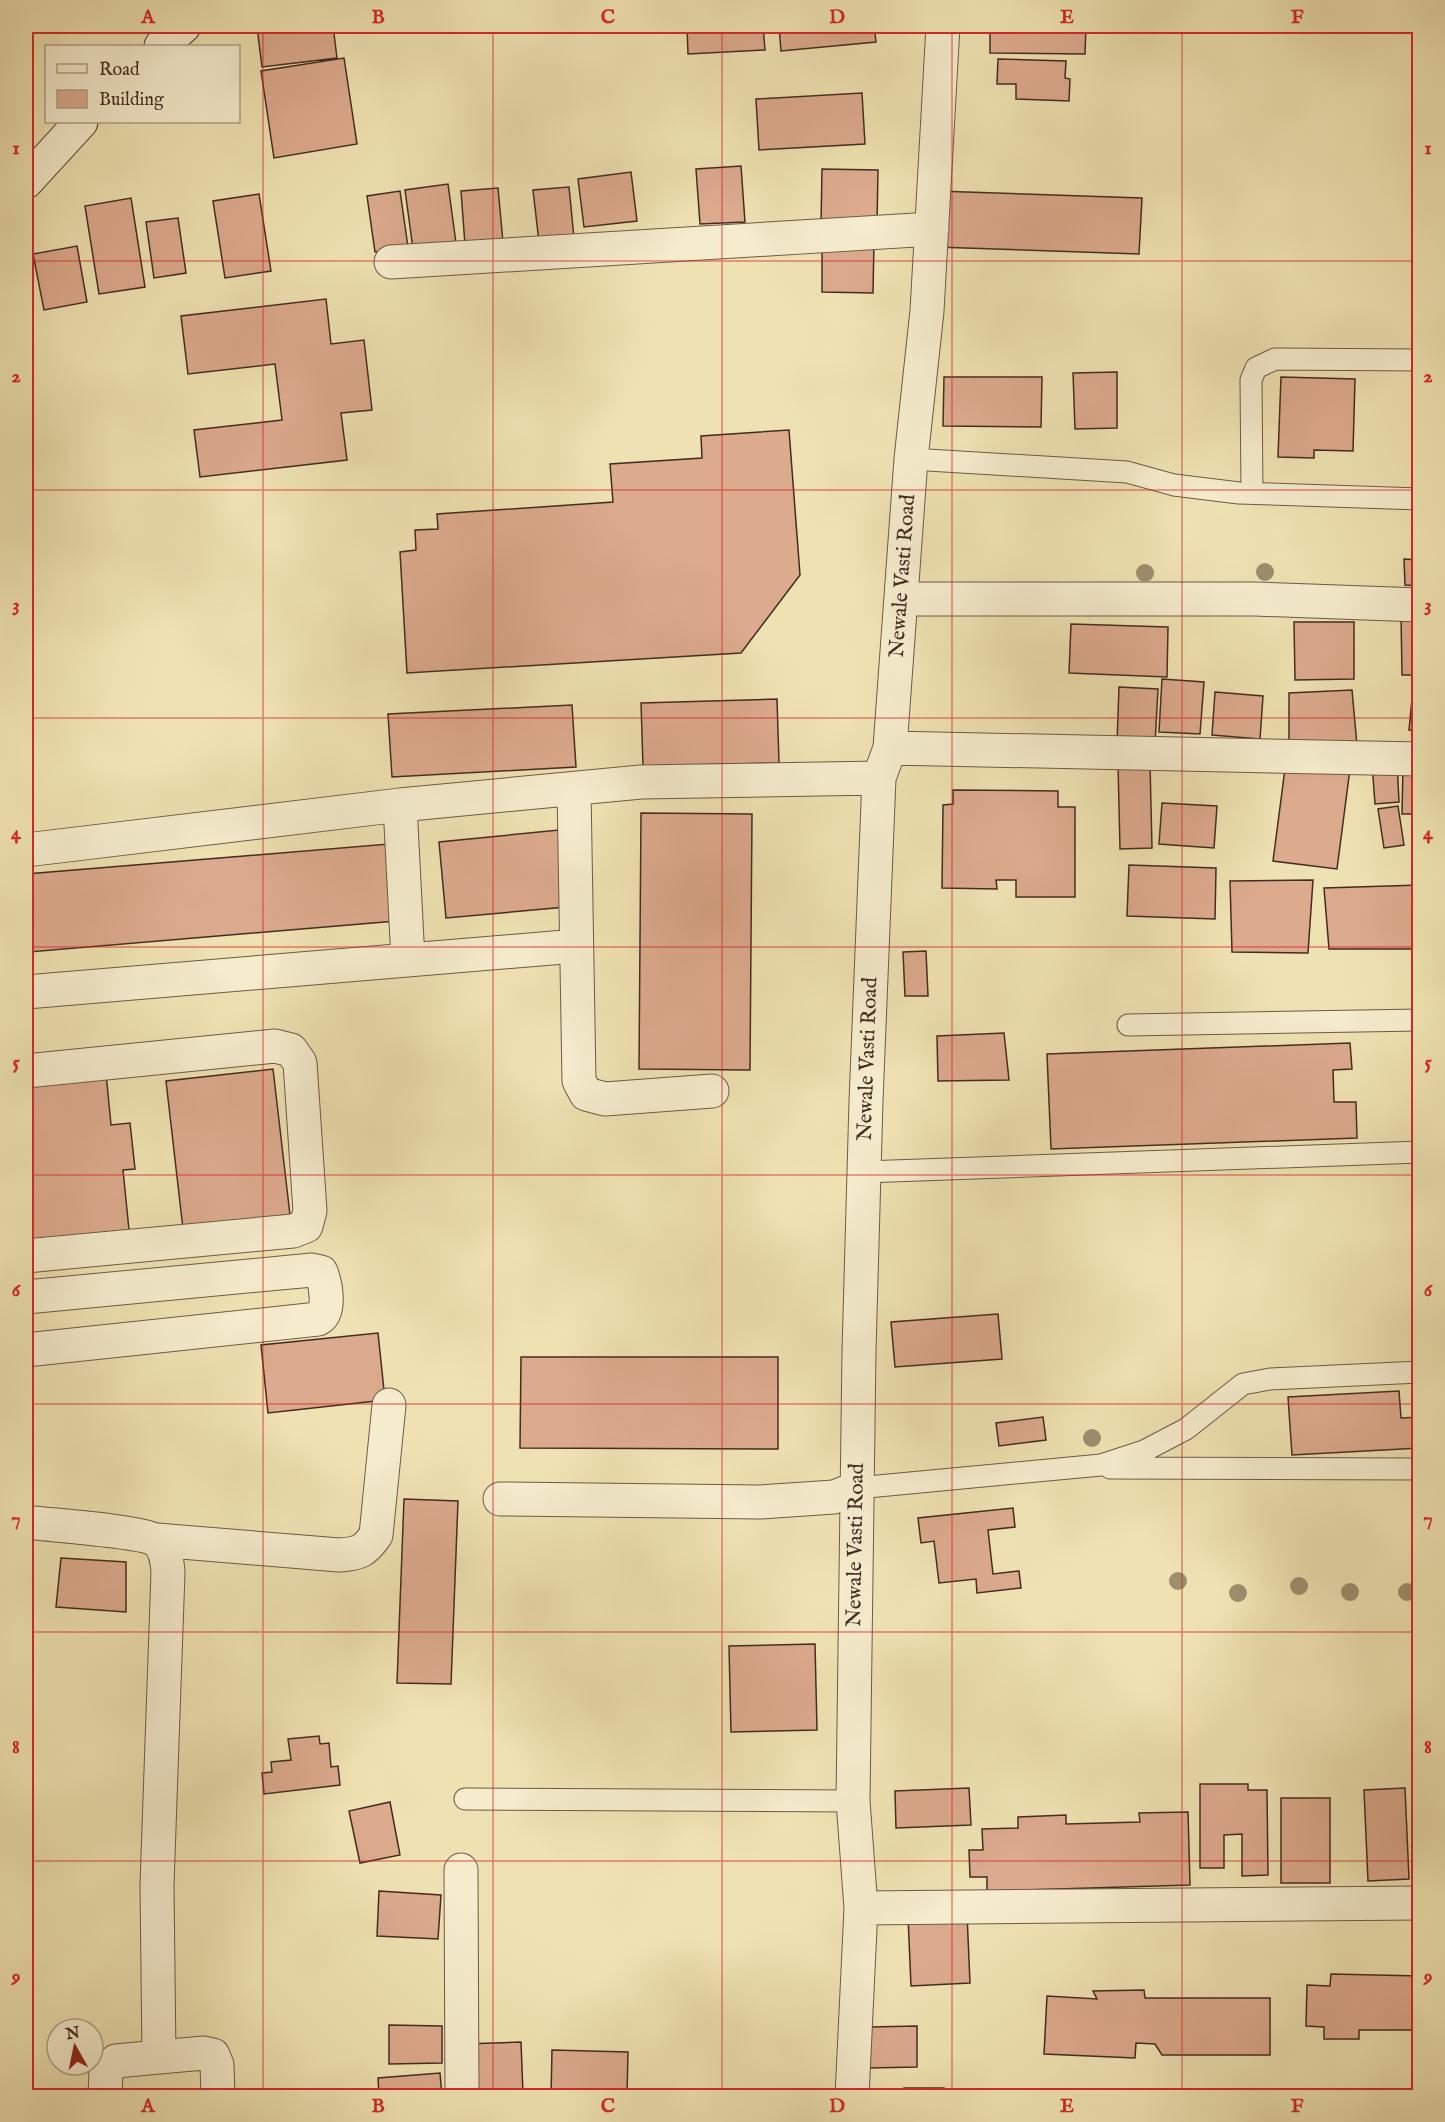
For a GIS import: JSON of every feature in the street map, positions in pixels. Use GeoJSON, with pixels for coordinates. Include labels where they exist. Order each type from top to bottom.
{"type":"FeatureCollection","features":[{"type":"Feature","properties":{"kind":"street"},"geometry":{"type":"LineString","coordinates":[[162,45],[184,26]]}},
{"type":"Feature","properties":{"kind":"street","name":"Newale Vasti Road"},"geometry":{"type":"LineString","coordinates":[[852,2097],[861,1908],[853,1801],[859,1351],[879,778],[890,748],[911,459],[927,311],[943,26]]}},
{"type":"Feature","properties":{"kind":"street"},"geometry":{"type":"LineString","coordinates":[[26,182],[80,123]]}},
{"type":"Feature","properties":{"kind":"street"},"geometry":{"type":"LineString","coordinates":[[391,262],[932,229]]}},
{"type":"Feature","properties":{"kind":"street"},"geometry":{"type":"LineString","coordinates":[[901,599],[1255,599],[1419,606]]}},
{"type":"Feature","properties":{"kind":"street"},"geometry":{"type":"LineString","coordinates":[[890,748],[1419,759]]}},
{"type":"Feature","properties":{"kind":"street"},"geometry":{"type":"LineString","coordinates":[[26,850],[400,805],[641,782],[879,778]]}},
{"type":"Feature","properties":{"kind":"street"},"geometry":{"type":"LineString","coordinates":[[574,790],[579,1081],[586,1094],[605,1099],[712,1091]]}},
{"type":"Feature","properties":{"kind":"street"},"geometry":{"type":"LineString","coordinates":[[400,805],[408,960]]}},
{"type":"Feature","properties":{"kind":"street"},"geometry":{"type":"LineString","coordinates":[[26,992],[576,946]]}},
{"type":"Feature","properties":{"kind":"street"},"geometry":{"type":"LineString","coordinates":[[26,1071],[275,1046],[291,1050],[300,1063],[310,1211],[306,1226],[293,1231],[26,1256]]}},
{"type":"Feature","properties":{"kind":"street"},"geometry":{"type":"LineString","coordinates":[[26,1297],[312,1270],[321,1272],[326,1310],[324,1316],[318,1319],[26,1350]]}},
{"type":"Feature","properties":{"kind":"street"},"geometry":{"type":"LineString","coordinates":[[26,1522],[137,1535],[157,1540],[339,1555],[354,1554],[367,1548],[376,1535],[389,1405]]}},
{"type":"Feature","properties":{"kind":"street"},"geometry":{"type":"LineString","coordinates":[[500,1499],[760,1502],[834,1497],[857,1488]]}},
{"type":"Feature","properties":{"kind":"street"},"geometry":{"type":"LineString","coordinates":[[157,1540],[165,1553],[168,1572],[157,1885],[159,2058]]}},
{"type":"Feature","properties":{"kind":"street"},"geometry":{"type":"LineString","coordinates":[[461,1870],[462,2097]]}},
{"type":"Feature","properties":{"kind":"street"},"geometry":{"type":"LineString","coordinates":[[861,1908],[1419,1903]]}},
{"type":"Feature","properties":{"kind":"street"},"geometry":{"type":"LineString","coordinates":[[105,2097],[106,2071],[116,2061],[204,2053],[213,2055],[217,2065],[218,2097]]}},
{"type":"Feature","properties":{"kind":"lane"},"geometry":{"type":"LineString","coordinates":[[1252,494],[1251,381],[1256,368],[1275,359],[1419,360]]}},
{"type":"Feature","properties":{"kind":"lane"},"geometry":{"type":"LineString","coordinates":[[911,459],[1127,472],[1174,485],[1252,494],[1419,499]]}},
{"type":"Feature","properties":{"kind":"lane"},"geometry":{"type":"LineString","coordinates":[[1128,1025],[1419,1020]]}},
{"type":"Feature","properties":{"kind":"lane"},"geometry":{"type":"LineString","coordinates":[[864,1172],[1419,1152]]}},
{"type":"Feature","properties":{"kind":"lane"},"geometry":{"type":"LineString","coordinates":[[857,1488],[1101,1465],[1144,1450],[1186,1429],[1243,1384],[1270,1379],[1419,1372]]}},
{"type":"Feature","properties":{"kind":"lane"},"geometry":{"type":"LineString","coordinates":[[1080,1468],[1419,1468]]}},
{"type":"Feature","properties":{"kind":"lane"},"geometry":{"type":"LineString","coordinates":[[465,1799],[853,1801]]}},
{"type":"Feature","properties":{"kind":"building"},"geometry":{"type":"Polygon","coordinates":[[[333,26],[337,58],[262,67],[257,27],[333,26]]]}},
{"type":"Feature","properties":{"kind":"building"},"geometry":{"type":"Polygon","coordinates":[[[687,26],[763,26],[765,50],[688,54],[687,26]]]}},
{"type":"Feature","properties":{"kind":"building"},"geometry":{"type":"Polygon","coordinates":[[[874,26],[876,42],[781,51],[779,27],[874,26]]]}},
{"type":"Feature","properties":{"kind":"building"},"geometry":{"type":"Polygon","coordinates":[[[990,26],[1086,26],[1085,54],[990,53],[990,26]]]}},
{"type":"Feature","properties":{"kind":"building"},"geometry":{"type":"Polygon","coordinates":[[[344,58],[357,144],[274,158],[261,71],[344,58]]]}},
{"type":"Feature","properties":{"kind":"building"},"geometry":{"type":"Polygon","coordinates":[[[998,59],[1066,61],[1065,78],[1070,79],[1069,101],[1016,99],[1016,84],[997,84],[998,59]]]}},
{"type":"Feature","properties":{"kind":"building"},"geometry":{"type":"Polygon","coordinates":[[[862,93],[865,144],[759,150],[756,99],[862,93]]]}},
{"type":"Feature","properties":{"kind":"building"},"geometry":{"type":"Polygon","coordinates":[[[741,166],[745,222],[700,224],[696,169],[741,166]]]}},
{"type":"Feature","properties":{"kind":"building"},"geometry":{"type":"Polygon","coordinates":[[[822,169],[878,170],[877,225],[821,225],[822,169]]]}},
{"type":"Feature","properties":{"kind":"building"},"geometry":{"type":"Polygon","coordinates":[[[631,172],[637,221],[584,227],[578,179],[631,172]]]}},
{"type":"Feature","properties":{"kind":"building"},"geometry":{"type":"Polygon","coordinates":[[[448,184],[456,243],[413,249],[405,190],[448,184]]]}},
{"type":"Feature","properties":{"kind":"building"},"geometry":{"type":"Polygon","coordinates":[[[569,187],[574,238],[539,242],[533,190],[569,187]]]}},
{"type":"Feature","properties":{"kind":"building"},"geometry":{"type":"Polygon","coordinates":[[[498,188],[503,242],[465,245],[461,191],[498,188]]]}},
{"type":"Feature","properties":{"kind":"building"},"geometry":{"type":"Polygon","coordinates":[[[400,191],[408,247],[375,252],[367,196],[400,191]]]}},
{"type":"Feature","properties":{"kind":"building"},"geometry":{"type":"Polygon","coordinates":[[[937,191],[1142,198],[1139,254],[935,247],[937,191]]]}},
{"type":"Feature","properties":{"kind":"building"},"geometry":{"type":"Polygon","coordinates":[[[259,194],[271,271],[225,278],[213,201],[259,194]]]}},
{"type":"Feature","properties":{"kind":"building"},"geometry":{"type":"Polygon","coordinates":[[[131,198],[145,287],[99,294],[85,206],[131,198]]]}},
{"type":"Feature","properties":{"kind":"building"},"geometry":{"type":"Polygon","coordinates":[[[178,218],[186,273],[154,278],[146,222],[178,218]]]}},
{"type":"Feature","properties":{"kind":"building"},"geometry":{"type":"Polygon","coordinates":[[[822,241],[874,242],[873,293],[822,292],[822,241]]]}},
{"type":"Feature","properties":{"kind":"building"},"geometry":{"type":"Polygon","coordinates":[[[77,246],[87,302],[44,310],[33,254],[77,246]]]}},
{"type":"Feature","properties":{"kind":"building"},"geometry":{"type":"Polygon","coordinates":[[[326,299],[331,344],[364,340],[372,410],[341,413],[347,460],[200,477],[194,430],[282,420],[275,364],[188,374],[181,316],[326,299]]]}},
{"type":"Feature","properties":{"kind":"building"},"geometry":{"type":"Polygon","coordinates":[[[1117,372],[1117,428],[1075,429],[1073,373],[1117,372]]]}},
{"type":"Feature","properties":{"kind":"building"},"geometry":{"type":"Polygon","coordinates":[[[944,377],[1042,377],[1041,427],[943,426],[944,377]]]}},
{"type":"Feature","properties":{"kind":"building"},"geometry":{"type":"Polygon","coordinates":[[[1281,377],[1355,379],[1353,451],[1314,450],[1314,458],[1278,457],[1281,377]]]}},
{"type":"Feature","properties":{"kind":"building"},"geometry":{"type":"Polygon","coordinates":[[[1413,386],[1420,386],[1420,470],[1413,470],[1413,386]]]}},
{"type":"Feature","properties":{"kind":"building"},"geometry":{"type":"Polygon","coordinates":[[[789,430],[800,575],[741,653],[407,673],[400,552],[416,550],[415,530],[438,529],[437,514],[613,502],[610,464],[702,458],[701,436],[789,430]]]}},
{"type":"Feature","properties":{"kind":"building"},"geometry":{"type":"Polygon","coordinates":[[[1404,559],[1420,560],[1420,586],[1405,585],[1404,559]]]}},
{"type":"Feature","properties":{"kind":"building"},"geometry":{"type":"Polygon","coordinates":[[[1401,616],[1420,616],[1420,675],[1402,675],[1401,616]]]}},
{"type":"Feature","properties":{"kind":"building"},"geometry":{"type":"Polygon","coordinates":[[[1294,622],[1354,622],[1354,679],[1295,680],[1294,622]]]}},
{"type":"Feature","properties":{"kind":"building"},"geometry":{"type":"Polygon","coordinates":[[[1071,624],[1168,627],[1167,677],[1069,673],[1071,624]]]}},
{"type":"Feature","properties":{"kind":"building"},"geometry":{"type":"Polygon","coordinates":[[[1414,678],[1420,678],[1420,731],[1409,730],[1414,678]]]}},
{"type":"Feature","properties":{"kind":"building"},"geometry":{"type":"Polygon","coordinates":[[[1162,679],[1204,682],[1200,734],[1159,732],[1162,679]]]}},
{"type":"Feature","properties":{"kind":"building"},"geometry":{"type":"Polygon","coordinates":[[[1119,687],[1158,689],[1155,744],[1117,743],[1119,687]]]}},
{"type":"Feature","properties":{"kind":"building"},"geometry":{"type":"Polygon","coordinates":[[[1352,690],[1357,745],[1289,748],[1289,693],[1352,690]]]}},
{"type":"Feature","properties":{"kind":"building"},"geometry":{"type":"Polygon","coordinates":[[[1215,692],[1263,696],[1260,739],[1212,735],[1215,692]]]}},
{"type":"Feature","properties":{"kind":"building"},"geometry":{"type":"Polygon","coordinates":[[[777,699],[779,763],[643,766],[641,703],[777,699]]]}},
{"type":"Feature","properties":{"kind":"building"},"geometry":{"type":"Polygon","coordinates":[[[572,705],[576,767],[392,777],[388,714],[572,705]]]}},
{"type":"Feature","properties":{"kind":"building"},"geometry":{"type":"Polygon","coordinates":[[[1286,761],[1350,769],[1337,869],[1273,861],[1286,761]]]}},
{"type":"Feature","properties":{"kind":"building"},"geometry":{"type":"Polygon","coordinates":[[[1397,761],[1399,802],[1375,804],[1372,763],[1397,761]]]}},
{"type":"Feature","properties":{"kind":"building"},"geometry":{"type":"Polygon","coordinates":[[[1150,763],[1152,848],[1120,849],[1118,764],[1150,763]]]}},
{"type":"Feature","properties":{"kind":"building"},"geometry":{"type":"Polygon","coordinates":[[[1403,766],[1420,766],[1420,814],[1402,814],[1403,766]]]}},
{"type":"Feature","properties":{"kind":"building"},"geometry":{"type":"Polygon","coordinates":[[[953,790],[1058,791],[1058,807],[1075,807],[1075,897],[1016,897],[1016,880],[996,880],[997,889],[942,888],[943,805],[953,804],[953,790]]]}},
{"type":"Feature","properties":{"kind":"building"},"geometry":{"type":"Polygon","coordinates":[[[1162,803],[1217,806],[1214,848],[1159,844],[1162,803]]]}},
{"type":"Feature","properties":{"kind":"building"},"geometry":{"type":"Polygon","coordinates":[[[1398,806],[1404,845],[1384,848],[1378,809],[1398,806]]]}},
{"type":"Feature","properties":{"kind":"building"},"geometry":{"type":"Polygon","coordinates":[[[641,813],[752,814],[750,1070],[639,1069],[641,813]]]}},
{"type":"Feature","properties":{"kind":"building"},"geometry":{"type":"Polygon","coordinates":[[[559,830],[566,907],[446,918],[439,842],[559,830]]]}},
{"type":"Feature","properties":{"kind":"building"},"geometry":{"type":"Polygon","coordinates":[[[389,844],[396,921],[29,952],[26,874],[389,844]]]}},
{"type":"Feature","properties":{"kind":"building"},"geometry":{"type":"Polygon","coordinates":[[[1129,865],[1216,868],[1215,919],[1127,916],[1129,865]]]}},
{"type":"Feature","properties":{"kind":"building"},"geometry":{"type":"Polygon","coordinates":[[[1313,880],[1308,953],[1232,952],[1230,881],[1313,880]]]}},
{"type":"Feature","properties":{"kind":"building"},"geometry":{"type":"Polygon","coordinates":[[[1420,885],[1420,949],[1329,949],[1324,888],[1420,885]]]}},
{"type":"Feature","properties":{"kind":"building"},"geometry":{"type":"Polygon","coordinates":[[[926,951],[928,996],[905,996],[903,952],[926,951]]]}},
{"type":"Feature","properties":{"kind":"building"},"geometry":{"type":"Polygon","coordinates":[[[1004,1033],[1009,1080],[938,1081],[937,1036],[1004,1033]]]}},
{"type":"Feature","properties":{"kind":"building"},"geometry":{"type":"Polygon","coordinates":[[[1350,1043],[1352,1069],[1333,1070],[1334,1102],[1356,1102],[1357,1138],[1051,1149],[1047,1054],[1350,1043]]]}},
{"type":"Feature","properties":{"kind":"building"},"geometry":{"type":"Polygon","coordinates":[[[273,1069],[290,1215],[183,1229],[166,1081],[273,1069]]]}},
{"type":"Feature","properties":{"kind":"building"},"geometry":{"type":"Polygon","coordinates":[[[106,1073],[111,1125],[130,1123],[135,1169],[123,1170],[130,1240],[26,1250],[26,1081],[106,1073]]]}},
{"type":"Feature","properties":{"kind":"building"},"geometry":{"type":"Polygon","coordinates":[[[998,1314],[1002,1359],[895,1367],[891,1322],[998,1314]]]}},
{"type":"Feature","properties":{"kind":"building"},"geometry":{"type":"Polygon","coordinates":[[[378,1333],[385,1400],[268,1413],[261,1345],[378,1333]]]}},
{"type":"Feature","properties":{"kind":"building"},"geometry":{"type":"Polygon","coordinates":[[[521,1357],[778,1357],[778,1449],[520,1448],[521,1357]]]}},
{"type":"Feature","properties":{"kind":"building"},"geometry":{"type":"Polygon","coordinates":[[[1399,1391],[1401,1418],[1420,1417],[1420,1448],[1292,1455],[1288,1397],[1399,1391]]]}},
{"type":"Feature","properties":{"kind":"building"},"geometry":{"type":"Polygon","coordinates":[[[1043,1417],[1046,1440],[999,1446],[996,1423],[1043,1417]]]}},
{"type":"Feature","properties":{"kind":"building"},"geometry":{"type":"Polygon","coordinates":[[[404,1499],[458,1501],[451,1684],[397,1683],[404,1499]]]}},
{"type":"Feature","properties":{"kind":"building"},"geometry":{"type":"Polygon","coordinates":[[[1013,1508],[1015,1527],[988,1530],[993,1574],[1019,1571],[1021,1588],[977,1593],[976,1579],[939,1583],[934,1541],[921,1543],[918,1518],[1013,1508]]]}},
{"type":"Feature","properties":{"kind":"building"},"geometry":{"type":"Polygon","coordinates":[[[61,1558],[126,1562],[126,1612],[56,1607],[61,1558]]]}},
{"type":"Feature","properties":{"kind":"building"},"geometry":{"type":"Polygon","coordinates":[[[815,1644],[817,1730],[731,1732],[729,1646],[815,1644]]]}},
{"type":"Feature","properties":{"kind":"building"},"geometry":{"type":"Polygon","coordinates":[[[319,1736],[320,1744],[329,1743],[331,1767],[338,1766],[340,1785],[264,1794],[262,1773],[272,1772],[271,1762],[291,1760],[288,1739],[319,1736]]]}},
{"type":"Feature","properties":{"kind":"building"},"geometry":{"type":"Polygon","coordinates":[[[1200,1784],[1248,1784],[1248,1790],[1267,1790],[1268,1875],[1242,1876],[1242,1834],[1224,1835],[1224,1868],[1200,1868],[1200,1784]]]}},
{"type":"Feature","properties":{"kind":"building"},"geometry":{"type":"Polygon","coordinates":[[[969,1788],[971,1825],[896,1828],[895,1791],[969,1788]]]}},
{"type":"Feature","properties":{"kind":"building"},"geometry":{"type":"Polygon","coordinates":[[[1405,1788],[1409,1879],[1368,1881],[1364,1790],[1405,1788]]]}},
{"type":"Feature","properties":{"kind":"building"},"geometry":{"type":"Polygon","coordinates":[[[1281,1798],[1330,1798],[1330,1883],[1281,1883],[1281,1798]]]}},
{"type":"Feature","properties":{"kind":"building"},"geometry":{"type":"Polygon","coordinates":[[[390,1802],[400,1855],[360,1863],[349,1811],[390,1802]]]}},
{"type":"Feature","properties":{"kind":"building"},"geometry":{"type":"Polygon","coordinates":[[[1188,1812],[1190,1885],[987,1891],[987,1877],[970,1877],[969,1850],[983,1850],[982,1829],[1018,1828],[1018,1817],[1066,1815],[1066,1824],[1140,1822],[1139,1813],[1188,1812]]]}},
{"type":"Feature","properties":{"kind":"building"},"geometry":{"type":"Polygon","coordinates":[[[379,1891],[441,1895],[438,1939],[377,1936],[379,1891]]]}},
{"type":"Feature","properties":{"kind":"building"},"geometry":{"type":"Polygon","coordinates":[[[967,1914],[970,1983],[911,1986],[908,1916],[967,1914]]]}},
{"type":"Feature","properties":{"kind":"building"},"geometry":{"type":"Polygon","coordinates":[[[1331,1974],[1420,1976],[1418,2030],[1359,2030],[1359,2039],[1324,2039],[1324,2027],[1306,2026],[1307,1985],[1330,1986],[1331,1974]]]}},
{"type":"Feature","properties":{"kind":"building"},"geometry":{"type":"Polygon","coordinates":[[[1144,1990],[1145,1998],[1270,1998],[1270,2055],[1162,2055],[1155,2044],[1136,2043],[1135,2058],[1044,2054],[1047,1996],[1097,1999],[1093,1991],[1144,1990]]]}},
{"type":"Feature","properties":{"kind":"building"},"geometry":{"type":"Polygon","coordinates":[[[389,2025],[442,2026],[442,2063],[389,2064],[389,2025]]]}},
{"type":"Feature","properties":{"kind":"building"},"geometry":{"type":"Polygon","coordinates":[[[917,2026],[917,2067],[869,2068],[869,2027],[917,2026]]]}},
{"type":"Feature","properties":{"kind":"building"},"geometry":{"type":"Polygon","coordinates":[[[521,2042],[523,2094],[465,2096],[463,2044],[521,2042]]]}},
{"type":"Feature","properties":{"kind":"building"},"geometry":{"type":"Polygon","coordinates":[[[552,2050],[628,2052],[627,2096],[551,2096],[552,2050]]]}},
{"type":"Feature","properties":{"kind":"building"},"geometry":{"type":"Polygon","coordinates":[[[440,2073],[442,2096],[379,2096],[378,2078],[440,2073]]]}},
{"type":"Feature","properties":{"kind":"building"},"geometry":{"type":"Polygon","coordinates":[[[904,2088],[944,2088],[944,2096],[904,2096],[904,2088]]]}}]}
